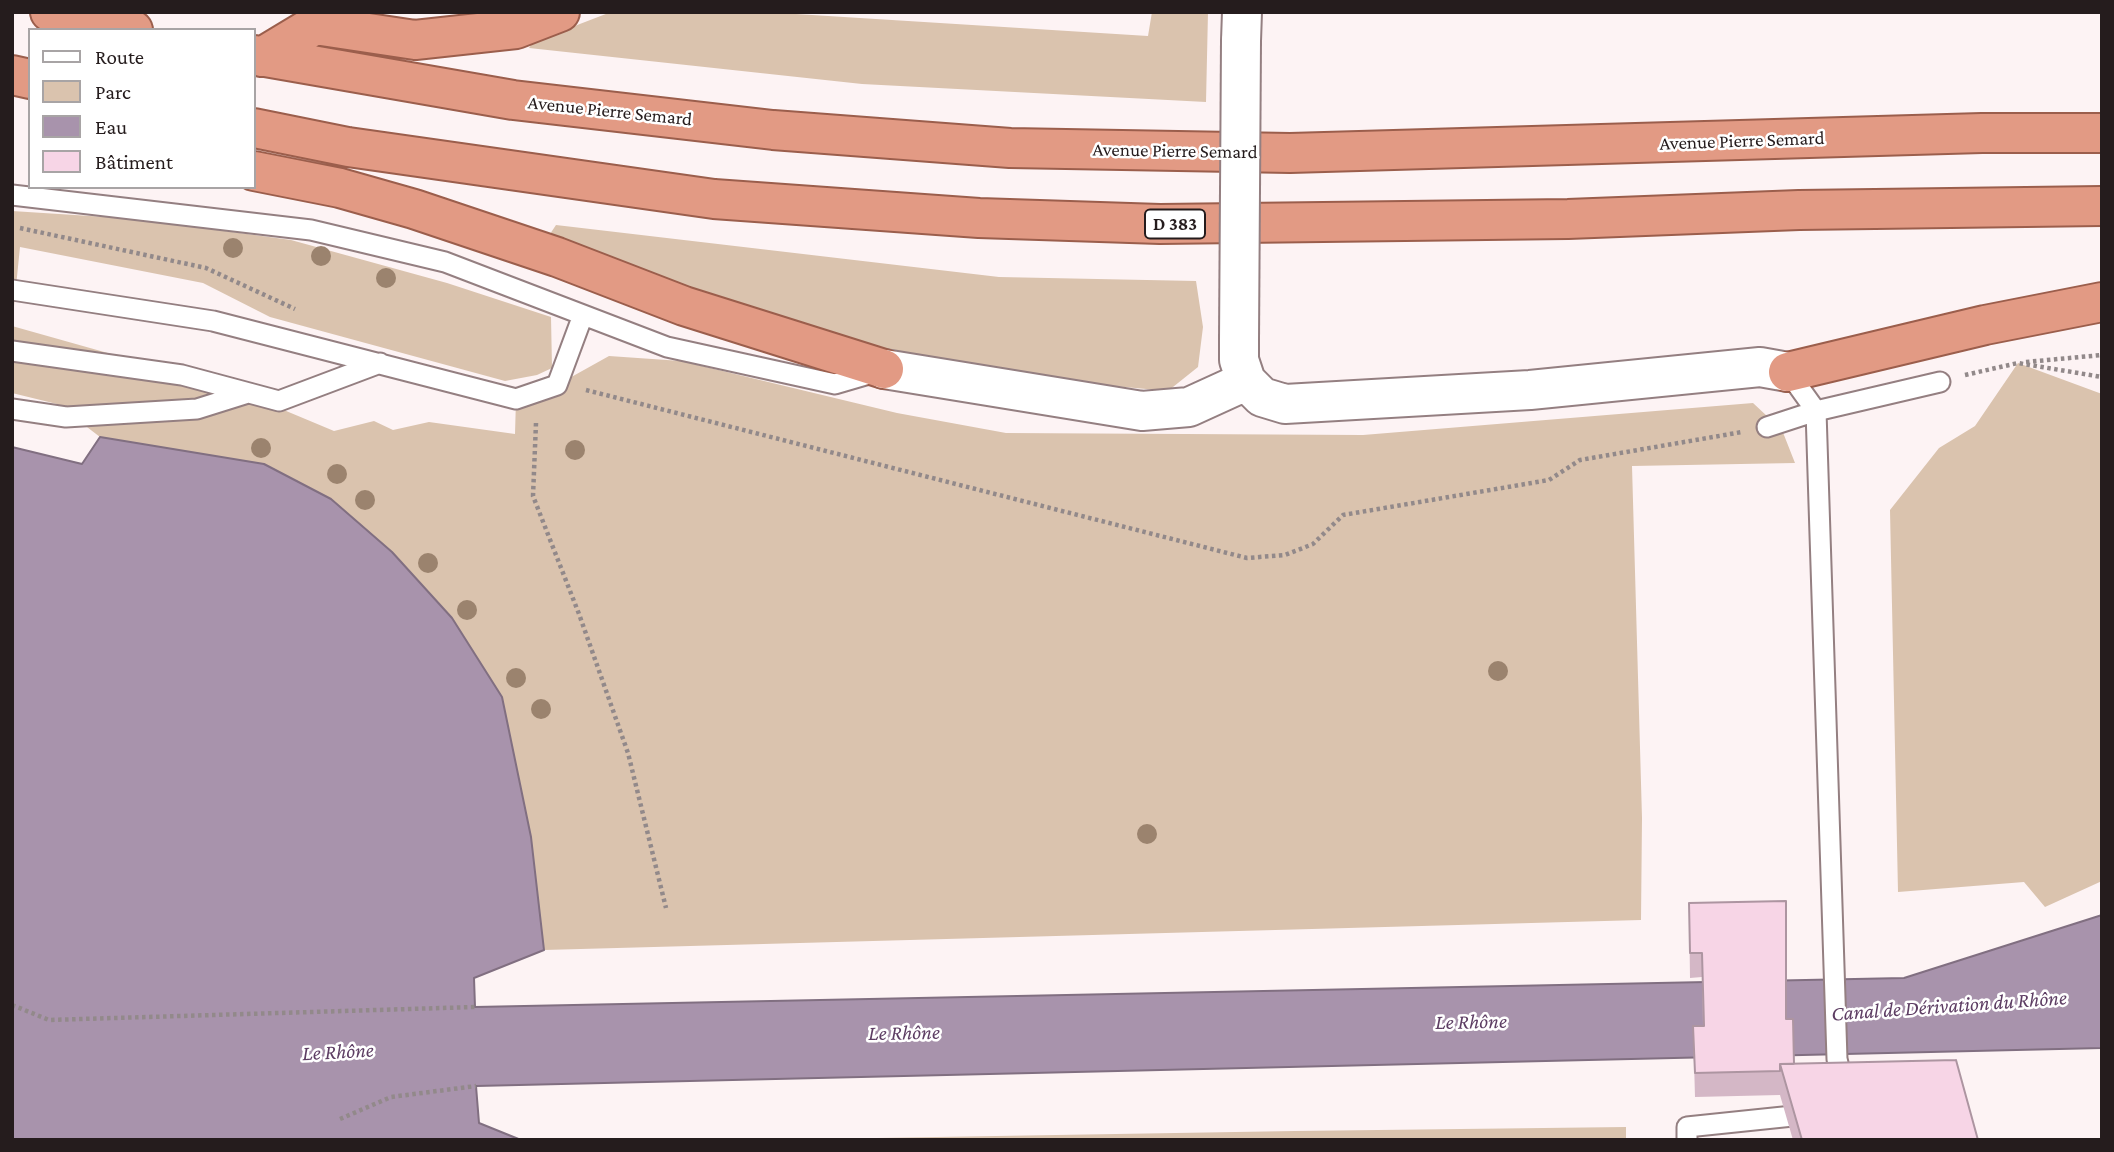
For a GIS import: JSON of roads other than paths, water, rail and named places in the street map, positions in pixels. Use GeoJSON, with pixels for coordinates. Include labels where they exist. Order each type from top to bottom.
{"type":"FeatureCollection","features":[{"type":"Feature","properties":{"kind":"highway"},"geometry":{"type":"LineString","coordinates":[[50,12],[124,28]]}},
{"type":"Feature","properties":{"kind":"highway"},"geometry":{"type":"LineString","coordinates":[[258,56],[316,25],[415,40],[516,29],[560,12]]}},
{"type":"Feature","properties":{"kind":"highway","name":"Avenue Pierre Semard"},"geometry":{"type":"LineString","coordinates":[[258,56],[513,100],[773,130],[1010,148],[1290,153],[1982,133],[2102,133]]}},
{"type":"Feature","properties":{"kind":"highway","name":"D 383"},"geometry":{"type":"LineString","coordinates":[[256,128],[348,147],[714,199],[979,218],[1228,223],[1567,219],[1813,210],[2102,206]]}},
{"type":"Feature","properties":{"kind":"highway"},"geometry":{"type":"LineString","coordinates":[[256,171],[340,188],[414,209],[557,257],[684,306],[884,369]]}},
{"type":"Feature","properties":{"kind":"highway"},"geometry":{"type":"LineString","coordinates":[[1788,372],[1985,325],[2102,302]]}},
{"type":"Feature","properties":{"kind":"street"},"geometry":{"type":"LineString","coordinates":[[1241,27],[1239,360],[1246,381],[1262,397],[1284,404],[1530,390],[1760,367],[1788,372]]}},
{"type":"Feature","properties":{"kind":"street"},"geometry":{"type":"LineString","coordinates":[[884,369],[1142,411],[1189,407],[1246,381]]}},
{"type":"Feature","properties":{"kind":"lane"},"geometry":{"type":"LineString","coordinates":[[12,195],[311,230],[444,262],[667,347],[835,384],[884,369]]}},
{"type":"Feature","properties":{"kind":"lane"},"geometry":{"type":"LineString","coordinates":[[12,290],[213,321],[516,399],[557,385],[583,315]]}},
{"type":"Feature","properties":{"kind":"lane"},"geometry":{"type":"LineString","coordinates":[[12,351],[182,375],[279,401],[380,363]]}},
{"type":"Feature","properties":{"kind":"lane"},"geometry":{"type":"LineString","coordinates":[[1788,372],[1816,411],[1837,1059],[1856,1140]]}},
{"type":"Feature","properties":{"kind":"lane"},"geometry":{"type":"LineString","coordinates":[[1767,427],[1816,411],[1940,382]]}},
{"type":"Feature","properties":{"kind":"lane"},"geometry":{"type":"LineString","coordinates":[[12,409],[66,417],[197,409],[249,393]]}},
{"type":"Feature","properties":{"kind":"lane"},"geometry":{"type":"LineString","coordinates":[[1687,1140],[1687,1127],[1848,1110]]}},
{"type":"Feature","properties":{"kind":"water"},"geometry":{"type":"Polygon","coordinates":[[[100,437],[264,464],[331,499],[392,552],[452,618],[502,697],[531,837],[544,950],[474,978],[475,1007],[1904,978],[2102,915],[2102,1048],[476,1086],[479,1123],[521,1140],[12,1140],[12,447],[82,464],[100,437]]]}},
{"type":"Feature","properties":{"kind":"water label","name":"Canal de Dérivation du Rhône"},"geometry":{"type":"Point","coordinates":[1949,1006]}},
{"type":"Feature","properties":{"kind":"water label","name":"Le Rhône"},"geometry":{"type":"Point","coordinates":[1471,1022]}},
{"type":"Feature","properties":{"kind":"water label","name":"Le Rhône"},"geometry":{"type":"Point","coordinates":[904,1033]}},
{"type":"Feature","properties":{"kind":"water label","name":"Le Rhône"},"geometry":{"type":"Point","coordinates":[338,1052]}}]}
